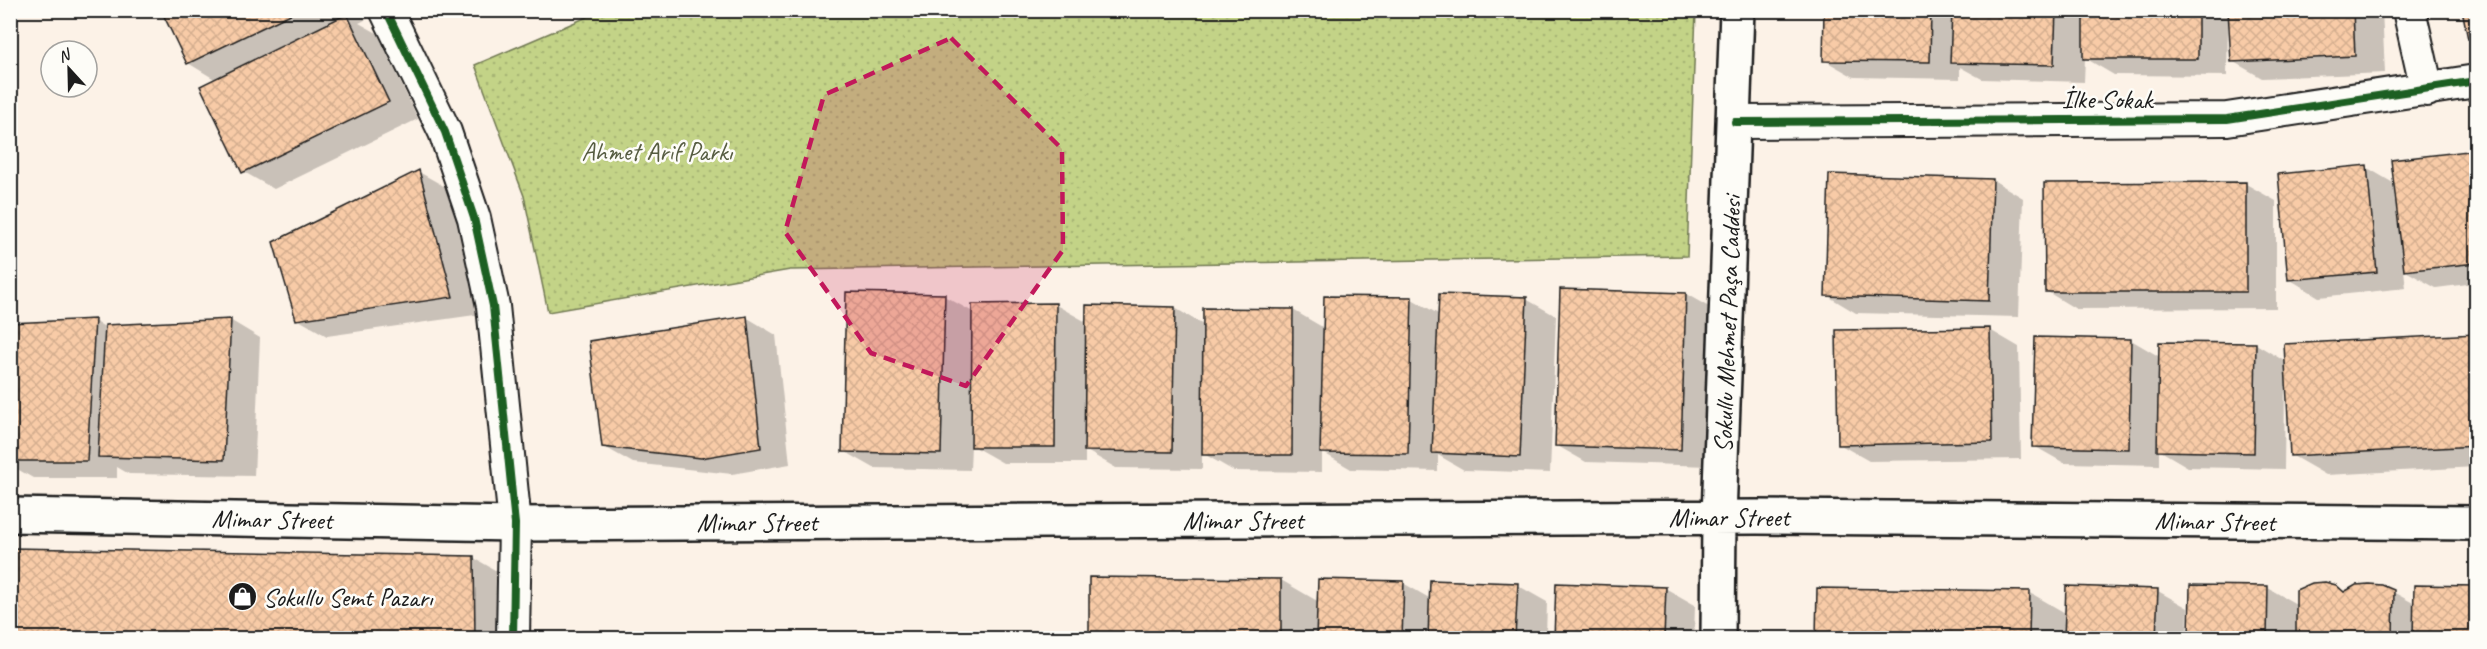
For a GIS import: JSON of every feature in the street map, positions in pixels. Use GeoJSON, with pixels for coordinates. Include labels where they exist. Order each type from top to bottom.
{"type":"FeatureCollection","features":[{"type":"Feature","properties":{"kind":"main road","name":"Sokullu Mehmet Paşa Caddesi"},"geometry":{"type":"LineString","coordinates":[[1718,639],[1719,517],[1735,122],[1737,10]]}},
{"type":"Feature","properties":{"kind":"main road","name":"Mimar Street"},"geometry":{"type":"LineString","coordinates":[[10,515],[515,524],[1719,517],[2476,523]]}},
{"type":"Feature","properties":{"kind":"street"},"geometry":{"type":"LineString","coordinates":[[386,10],[445,132],[474,218],[493,306],[515,524],[513,639]]}},
{"type":"Feature","properties":{"kind":"street"},"geometry":{"type":"LineString","coordinates":[[2409,10],[2427,90]]}},
{"type":"Feature","properties":{"kind":"street","name":"İlke Sokak"},"geometry":{"type":"LineString","coordinates":[[1735,122],[2227,119],[2476,81]]}},
{"type":"Feature","properties":{"kind":"highlighted area"},"geometry":{"type":"Polygon","coordinates":[[[951,38],[1062,149],[1063,250],[966,386],[871,353],[785,232],[824,95],[951,38]]]}},
{"type":"Feature","properties":{"kind":"green space","name":"Ahmet Arif Parkı"},"geometry":{"type":"Polygon","coordinates":[[[601,11],[1696,11],[1687,256],[790,270],[548,312],[524,196],[475,65],[601,11]]]}},
{"type":"Feature","properties":{"kind":"building"},"geometry":{"type":"Polygon","coordinates":[[[161,10],[299,10],[187,64],[161,10]]]}},
{"type":"Feature","properties":{"kind":"building"},"geometry":{"type":"Polygon","coordinates":[[[161,10],[299,10],[187,64],[161,10]]]}},
{"type":"Feature","properties":{"kind":"building"},"geometry":{"type":"Polygon","coordinates":[[[1824,10],[1931,10],[1930,62],[1823,61],[1824,10]]]}},
{"type":"Feature","properties":{"kind":"building"},"geometry":{"type":"Polygon","coordinates":[[[1952,10],[2056,10],[2054,65],[1950,63],[1952,10]]]}},
{"type":"Feature","properties":{"kind":"building"},"geometry":{"type":"Polygon","coordinates":[[[2083,10],[2198,10],[2198,59],[2083,59],[2083,10]]]}},
{"type":"Feature","properties":{"kind":"building"},"geometry":{"type":"Polygon","coordinates":[[[2228,10],[2353,10],[2355,56],[2231,62],[2228,10]]]}},
{"type":"Feature","properties":{"kind":"building"},"geometry":{"type":"Polygon","coordinates":[[[2462,10],[2476,10],[2476,37],[2468,39],[2462,10]]]}},
{"type":"Feature","properties":{"kind":"building"},"geometry":{"type":"Polygon","coordinates":[[[347,14],[389,102],[242,173],[200,86],[347,14]]]}},
{"type":"Feature","properties":{"kind":"building"},"geometry":{"type":"Polygon","coordinates":[[[2476,150],[2476,263],[2404,271],[2391,160],[2476,150]]]}},
{"type":"Feature","properties":{"kind":"building"},"geometry":{"type":"Polygon","coordinates":[[[2367,165],[2377,272],[2288,280],[2278,174],[2367,165]]]}},
{"type":"Feature","properties":{"kind":"building"},"geometry":{"type":"Polygon","coordinates":[[[419,170],[453,297],[296,320],[273,242],[419,170]]]}},
{"type":"Feature","properties":{"kind":"building"},"geometry":{"type":"Polygon","coordinates":[[[1829,174],[1993,179],[1989,301],[1825,296],[1829,174]]]}},
{"type":"Feature","properties":{"kind":"building"},"geometry":{"type":"Polygon","coordinates":[[[2246,182],[2246,292],[2045,292],[2044,183],[2246,182]]]}},
{"type":"Feature","properties":{"kind":"building"},"geometry":{"type":"Polygon","coordinates":[[[1560,289],[1686,293],[1681,450],[1555,446],[1560,289]]]}},
{"type":"Feature","properties":{"kind":"building"},"geometry":{"type":"Polygon","coordinates":[[[846,292],[945,294],[941,454],[842,452],[846,292]]]}},
{"type":"Feature","properties":{"kind":"building"},"geometry":{"type":"Polygon","coordinates":[[[1439,294],[1527,297],[1520,457],[1432,453],[1439,294]]]}},
{"type":"Feature","properties":{"kind":"building"},"geometry":{"type":"Polygon","coordinates":[[[1324,296],[1412,297],[1408,454],[1320,453],[1324,296]]]}},
{"type":"Feature","properties":{"kind":"building"},"geometry":{"type":"Polygon","coordinates":[[[1056,303],[1055,447],[971,447],[972,304],[1056,303]]]}},
{"type":"Feature","properties":{"kind":"building"},"geometry":{"type":"Polygon","coordinates":[[[1086,305],[1175,307],[1172,452],[1084,451],[1086,305]]]}},
{"type":"Feature","properties":{"kind":"building"},"geometry":{"type":"Polygon","coordinates":[[[1203,308],[1293,309],[1292,455],[1202,455],[1203,308]]]}},
{"type":"Feature","properties":{"kind":"building"},"geometry":{"type":"Polygon","coordinates":[[[747,316],[761,448],[701,458],[602,447],[589,341],[747,316]]]}},
{"type":"Feature","properties":{"kind":"building"},"geometry":{"type":"Polygon","coordinates":[[[95,319],[87,461],[10,461],[10,323],[95,319]]]}},
{"type":"Feature","properties":{"kind":"building"},"geometry":{"type":"Polygon","coordinates":[[[231,319],[224,460],[98,457],[105,325],[231,319]]]}},
{"type":"Feature","properties":{"kind":"building"},"geometry":{"type":"Polygon","coordinates":[[[1990,328],[1992,442],[1838,445],[1836,330],[1990,328]]]}},
{"type":"Feature","properties":{"kind":"building"},"geometry":{"type":"Polygon","coordinates":[[[2476,334],[2476,446],[2290,456],[2284,344],[2476,334]]]}},
{"type":"Feature","properties":{"kind":"building"},"geometry":{"type":"Polygon","coordinates":[[[2035,337],[2131,339],[2129,449],[2032,447],[2035,337]]]}},
{"type":"Feature","properties":{"kind":"building"},"geometry":{"type":"Polygon","coordinates":[[[2159,342],[2256,343],[2254,453],[2157,451],[2159,342]]]}},
{"type":"Feature","properties":{"kind":"building","name":"Sokullu Semt Pazarı"},"geometry":{"type":"Polygon","coordinates":[[[10,548],[474,556],[475,638],[10,638],[10,548]]]}},
{"type":"Feature","properties":{"kind":"building"},"geometry":{"type":"Polygon","coordinates":[[[1089,577],[1281,579],[1281,638],[1089,638],[1089,577]]]}},
{"type":"Feature","properties":{"kind":"building"},"geometry":{"type":"Polygon","coordinates":[[[1318,579],[1404,581],[1402,638],[1316,638],[1318,579]]]}},
{"type":"Feature","properties":{"kind":"building"},"geometry":{"type":"Polygon","coordinates":[[[1430,580],[1518,583],[1515,638],[1428,638],[1430,580]]]}},
{"type":"Feature","properties":{"kind":"building"},"geometry":{"type":"Polygon","coordinates":[[[2325,582],[2336,585],[2344,592],[2356,585],[2369,584],[2382,585],[2394,590],[2393,638],[2296,638],[2296,590],[2312,583],[2325,582]]]}},
{"type":"Feature","properties":{"kind":"building"},"geometry":{"type":"Polygon","coordinates":[[[1556,583],[1666,587],[1664,638],[1554,638],[1556,583]]]}},
{"type":"Feature","properties":{"kind":"building"},"geometry":{"type":"Polygon","coordinates":[[[2190,585],[2268,586],[2267,638],[2189,638],[2190,585]]]}},
{"type":"Feature","properties":{"kind":"building"},"geometry":{"type":"Polygon","coordinates":[[[2414,585],[2476,586],[2476,638],[2413,638],[2414,585]]]}},
{"type":"Feature","properties":{"kind":"building"},"geometry":{"type":"Polygon","coordinates":[[[2066,586],[2158,589],[2156,638],[2064,638],[2066,586]]]}},
{"type":"Feature","properties":{"kind":"building"},"geometry":{"type":"Polygon","coordinates":[[[1817,588],[2030,591],[2029,638],[1816,638],[1817,588]]]}},
{"type":"Feature","properties":{"kind":"cycle path"},"geometry":{"type":"LineString","coordinates":[[386,10],[445,132],[474,218],[493,306],[515,524],[513,638]]}},
{"type":"Feature","properties":{"kind":"cycle path"},"geometry":{"type":"LineString","coordinates":[[1735,122],[2227,119],[2476,81]]}},
{"type":"Feature","properties":{"kind":"place","name":"Sokullu Semt Pazarı"},"geometry":{"type":"Point","coordinates":[242,597]}}]}
